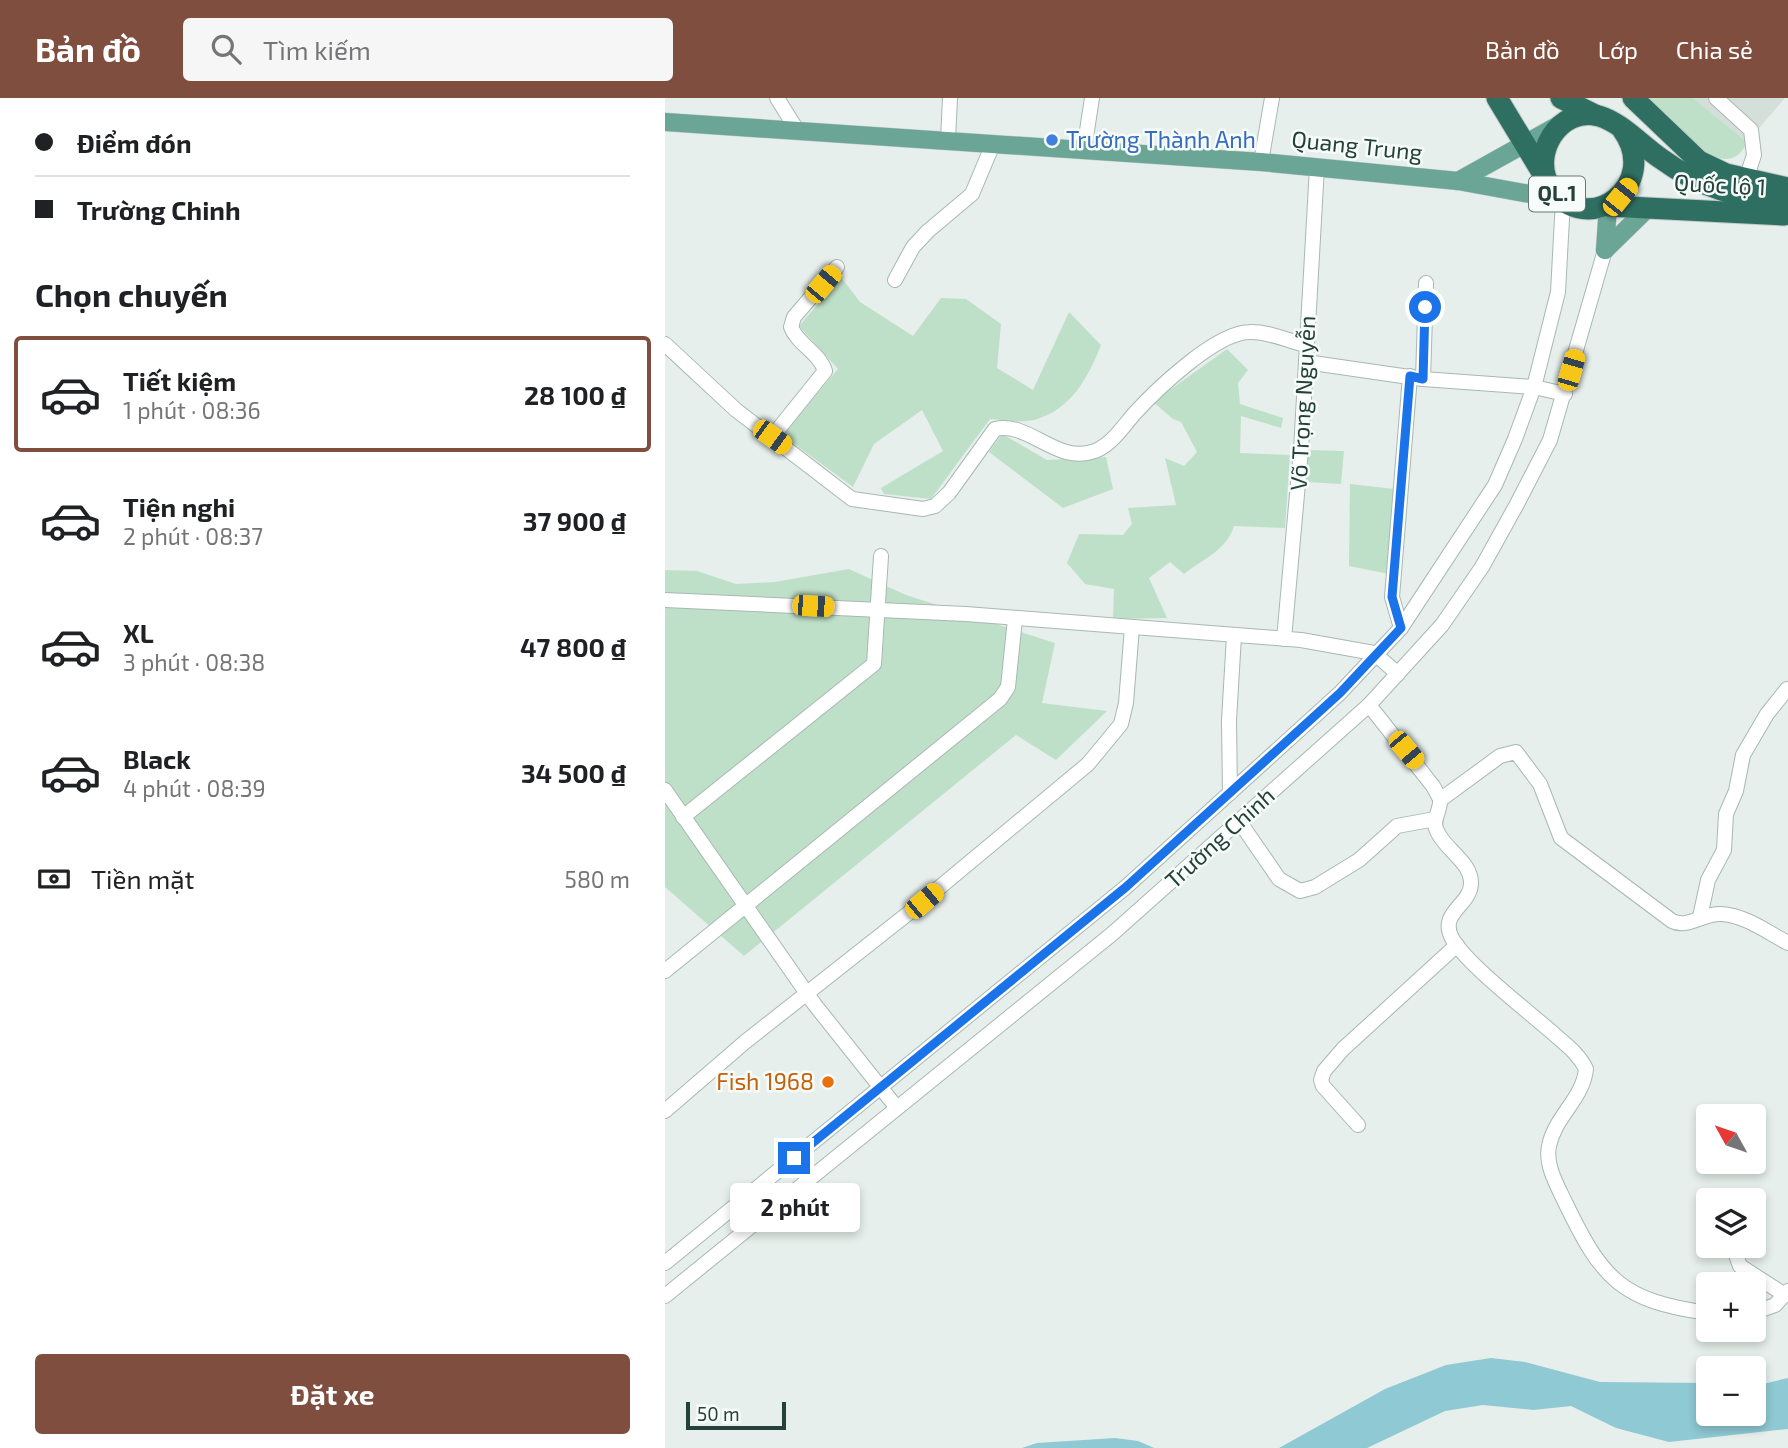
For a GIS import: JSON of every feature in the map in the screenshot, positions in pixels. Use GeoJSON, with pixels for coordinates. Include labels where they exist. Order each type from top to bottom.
{"type":"FeatureCollection","features":[{"type":"Feature","properties":{"kind":"highway","name":"QL.1"},"geometry":{"type":"LineString","coordinates":[[1497,98],[1545,176],[1563,200],[1577,206],[1608,206],[1629,185],[1635,170],[1631,141],[1622,128]]}},
{"type":"Feature","properties":{"kind":"highway"},"geometry":{"type":"LineString","coordinates":[[1561,98],[1622,128]]}},
{"type":"Feature","properties":{"kind":"highway"},"geometry":{"type":"LineString","coordinates":[[1633,98],[1690,154],[1712,168],[1788,188]]}},
{"type":"Feature","properties":{"kind":"highway"},"geometry":{"type":"LineString","coordinates":[[1566,121],[1595,115]]}},
{"type":"Feature","properties":{"kind":"highway","name":"QL.1"},"geometry":{"type":"LineString","coordinates":[[1545,176],[1543,160],[1546,145],[1554,131],[1566,121]]}},
{"type":"Feature","properties":{"kind":"highway","name":"Quốc lộ 1"},"geometry":{"type":"LineString","coordinates":[[1622,128],[1699,183],[1739,197],[1788,203]]}},
{"type":"Feature","properties":{"kind":"highway","name":"Quốc lộ 1"},"geometry":{"type":"LineString","coordinates":[[1608,206],[1788,216]]}},
{"type":"Feature","properties":{"kind":"main road"},"geometry":{"type":"LineString","coordinates":[[1458,181],[1566,121]]}},
{"type":"Feature","properties":{"kind":"main road","name":"Quang Trung"},"geometry":{"type":"LineString","coordinates":[[665,122],[1261,162],[1458,181],[1563,200]]}},
{"type":"Feature","properties":{"kind":"main road"},"geometry":{"type":"LineString","coordinates":[[1605,250],[1608,206]]}},
{"type":"Feature","properties":{"kind":"main road"},"geometry":{"type":"LineString","coordinates":[[1605,250],[1649,207]]}},
{"type":"Feature","properties":{"kind":"street"},"geometry":{"type":"LineString","coordinates":[[777,98],[797,130]]}},
{"type":"Feature","properties":{"kind":"street"},"geometry":{"type":"LineString","coordinates":[[948,140],[950,98]]}},
{"type":"Feature","properties":{"kind":"street"},"geometry":{"type":"LineString","coordinates":[[1084,150],[1092,98]]}},
{"type":"Feature","properties":{"kind":"street"},"geometry":{"type":"LineString","coordinates":[[1261,162],[1272,98]]}},
{"type":"Feature","properties":{"kind":"street"},"geometry":{"type":"LineString","coordinates":[[1716,98],[1751,130],[1754,155],[1746,179]]}},
{"type":"Feature","properties":{"kind":"street"},"geometry":{"type":"LineString","coordinates":[[895,281],[913,247],[972,194],[993,144]]}},
{"type":"Feature","properties":{"kind":"street","name":"Võ Trọng Nguyễn"},"geometry":{"type":"LineString","coordinates":[[1284,639],[1306,362],[1317,167]]}},
{"type":"Feature","properties":{"kind":"street","name":"Trường Chinh"},"geometry":{"type":"LineString","coordinates":[[665,1263],[1126,887],[1340,693],[1374,653],[1401,628],[1495,485],[1534,387],[1558,292],[1563,200]]}},
{"type":"Feature","properties":{"kind":"street","name":"Trường Chinh"},"geometry":{"type":"LineString","coordinates":[[665,1296],[1112,934],[1369,705],[1398,674],[1442,625],[1482,567],[1550,440],[1605,250]]}},
{"type":"Feature","properties":{"kind":"street"},"geometry":{"type":"LineString","coordinates":[[772,437],[825,371],[822,361],[794,336],[791,327],[794,317],[837,267]]}},
{"type":"Feature","properties":{"kind":"street"},"geometry":{"type":"LineString","coordinates":[[1401,628],[1392,597],[1426,284]]}},
{"type":"Feature","properties":{"kind":"street"},"geometry":{"type":"LineString","coordinates":[[665,344],[736,410],[852,499],[923,509],[935,506],[949,493],[995,429],[1016,430],[1051,448],[1074,454],[1094,451],[1108,443],[1171,377],[1230,338],[1257,332],[1306,345]]}},
{"type":"Feature","properties":{"kind":"street"},"geometry":{"type":"LineString","coordinates":[[1306,362],[1416,377],[1534,387],[1565,394]]}},
{"type":"Feature","properties":{"kind":"street"},"geometry":{"type":"LineString","coordinates":[[683,817],[874,664],[881,556]]}},
{"type":"Feature","properties":{"kind":"street"},"geometry":{"type":"LineString","coordinates":[[665,600],[879,610],[1284,639],[1333,644],[1374,653],[1398,674]]}},
{"type":"Feature","properties":{"kind":"street"},"geometry":{"type":"LineString","coordinates":[[665,971],[1000,699],[1008,687],[1015,619]]}},
{"type":"Feature","properties":{"kind":"street"},"geometry":{"type":"LineString","coordinates":[[665,1111],[1080,772],[1105,747],[1121,724],[1124,714],[1132,627]]}},
{"type":"Feature","properties":{"kind":"street"},"geometry":{"type":"LineString","coordinates":[[1230,793],[1229,720],[1234,636]]}},
{"type":"Feature","properties":{"kind":"street"},"geometry":{"type":"LineString","coordinates":[[1700,917],[1708,880],[1724,850],[1726,814],[1736,791],[1744,755],[1773,706],[1787,689]]}},
{"type":"Feature","properties":{"kind":"street"},"geometry":{"type":"LineString","coordinates":[[1369,705],[1422,770],[1440,800]]}},
{"type":"Feature","properties":{"kind":"street"},"geometry":{"type":"LineString","coordinates":[[1696,1311],[1670,1306],[1633,1293],[1609,1277],[1598,1263],[1561,1194],[1549,1159],[1549,1146],[1558,1122],[1582,1089],[1586,1069],[1574,1051],[1457,945],[1448,927],[1450,916],[1468,894],[1470,876],[1465,865],[1437,832],[1435,820],[1440,800],[1500,756],[1516,752],[1536,776],[1554,825],[1567,844],[1672,921],[1685,924],[1718,913],[1736,916],[1788,943]]}},
{"type":"Feature","properties":{"kind":"street"},"geometry":{"type":"LineString","coordinates":[[665,790],[807,993],[897,1108]]}},
{"type":"Feature","properties":{"kind":"street"},"geometry":{"type":"LineString","coordinates":[[1239,821],[1279,879],[1300,891],[1315,887],[1359,860],[1398,826],[1435,820]]}},
{"type":"Feature","properties":{"kind":"street"},"geometry":{"type":"LineString","coordinates":[[1358,1125],[1322,1086],[1324,1071],[1343,1049],[1457,945]]}},
{"type":"Feature","properties":{"kind":"street"},"geometry":{"type":"LineString","coordinates":[[1737,1258],[1740,1266],[1787,1293],[1775,1305],[1766,1308]]}},
{"type":"Feature","properties":{"kind":"shaded area"},"geometry":{"type":"Polygon","coordinates":[[[1693,98],[1785,98],[1747,142],[1693,98]]]}},
{"type":"Feature","properties":{"kind":"green space"},"geometry":{"type":"Polygon","coordinates":[[[1648,98],[1693,98],[1747,142],[1737,155],[1725,159],[1711,155],[1682,134],[1648,98]]]}},
{"type":"Feature","properties":{"kind":"green space"},"geometry":{"type":"Polygon","coordinates":[[[841,277],[860,302],[913,336],[941,298],[966,299],[1001,324],[997,368],[1033,390],[1069,312],[1101,345],[1084,381],[1058,409],[1029,421],[990,419],[931,499],[884,494],[881,488],[943,451],[922,410],[874,444],[853,487],[782,435],[838,369],[799,326],[841,277]]]}},
{"type":"Feature","properties":{"kind":"green space"},"geometry":{"type":"Polygon","coordinates":[[[1227,349],[1248,370],[1238,383],[1240,404],[1283,418],[1281,428],[1241,416],[1240,453],[1290,455],[1285,528],[1234,526],[1220,548],[1184,574],[1170,562],[1149,578],[1167,618],[1113,619],[1114,589],[1085,584],[1067,563],[1079,534],[1123,535],[1132,524],[1128,508],[1176,505],[1165,458],[1184,466],[1197,452],[1181,422],[1173,419],[1153,402],[1227,349]]]}},
{"type":"Feature","properties":{"kind":"green space"},"geometry":{"type":"Polygon","coordinates":[[[1002,434],[1047,460],[1106,457],[1113,489],[1063,508],[989,452],[1002,434]]]}},
{"type":"Feature","properties":{"kind":"green space"},"geometry":{"type":"Polygon","coordinates":[[[1308,450],[1344,451],[1341,484],[1306,482],[1308,450]]]}},
{"type":"Feature","properties":{"kind":"green space"},"geometry":{"type":"Polygon","coordinates":[[[1350,484],[1395,489],[1389,574],[1349,566],[1350,484]]]}},
{"type":"Feature","properties":{"kind":"green space"},"geometry":{"type":"Polygon","coordinates":[[[849,569],[906,595],[1055,643],[1042,703],[1107,711],[1056,760],[1016,735],[744,956],[665,887],[665,570],[697,571],[736,584],[775,582],[849,569]]]}},
{"type":"Feature","properties":{"kind":"water"},"geometry":{"type":"Polygon","coordinates":[[[1491,1358],[1525,1362],[1600,1382],[1696,1383],[1696,1426],[1766,1426],[1766,1383],[1788,1378],[1788,1429],[1669,1442],[1616,1428],[1571,1406],[1533,1410],[1483,1405],[1445,1411],[1367,1448],[1279,1448],[1385,1389],[1446,1365],[1491,1358]]]}},
{"type":"Feature","properties":{"kind":"water"},"geometry":{"type":"Polygon","coordinates":[[[1115,1438],[1138,1441],[1154,1448],[1022,1448],[1037,1443],[1115,1438]]]}},
{"type":"Feature","properties":{"kind":"place","name":"Trường Thành Anh"},"geometry":{"type":"Point","coordinates":[1052,140]}},
{"type":"Feature","properties":{"kind":"place","name":"Fish 1968"},"geometry":{"type":"Point","coordinates":[828,1082]}},
{"type":"Feature","properties":{"kind":"route"},"geometry":{"type":"LineString","coordinates":[[794,1158],[1126,887],[1340,693],[1374,653],[1401,628],[1392,597],[1410,376],[1423,379],[1425,307]]}}]}
